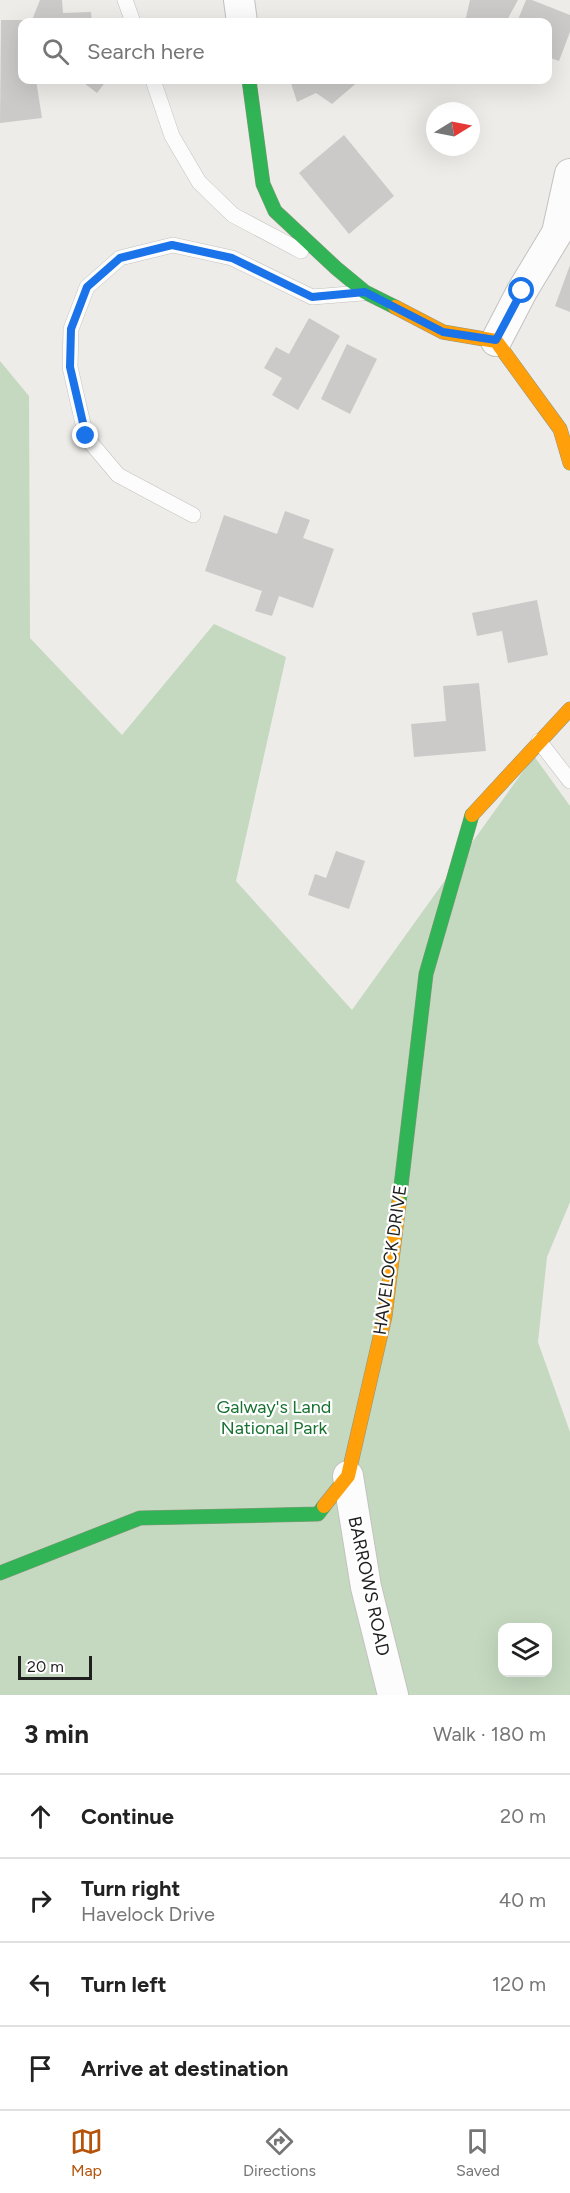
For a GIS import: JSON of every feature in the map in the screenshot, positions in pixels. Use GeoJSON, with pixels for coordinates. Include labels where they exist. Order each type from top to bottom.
{"type":"FeatureCollection","features":[{"type":"Feature","properties":{"kind":"street"},"geometry":{"type":"LineString","coordinates":[[239,0],[241,18]]}},
{"type":"Feature","properties":{"kind":"street"},"geometry":{"type":"LineString","coordinates":[[250,84],[264,184],[275,211],[365,292],[443,332],[496,340],[560,429],[570,463]]}},
{"type":"Feature","properties":{"kind":"street"},"geometry":{"type":"LineString","coordinates":[[496,340],[557,233],[570,174]]}},
{"type":"Feature","properties":{"kind":"street","name":"HAVELOCK DRIVE"},"geometry":{"type":"LineString","coordinates":[[0,1573],[140,1518],[318,1514],[348,1476],[385,1316],[426,975],[472,815],[570,709]]}},
{"type":"Feature","properties":{"kind":"street","name":"BARROWS ROAD"},"geometry":{"type":"LineString","coordinates":[[348,1476],[366,1587],[393,1695]]}},
{"type":"Feature","properties":{"kind":"lane"},"geometry":{"type":"LineString","coordinates":[[125,0],[132,18]]}},
{"type":"Feature","properties":{"kind":"lane"},"geometry":{"type":"LineString","coordinates":[[154,84],[172,136],[199,182],[233,215],[336,268]]}},
{"type":"Feature","properties":{"kind":"lane"},"geometry":{"type":"LineString","coordinates":[[193,515],[118,475],[86,436],[70,367],[71,329],[87,287],[120,258],[172,245],[232,258],[312,297],[365,292]]}},
{"type":"Feature","properties":{"kind":"lane"},"geometry":{"type":"LineString","coordinates":[[539,741],[570,781]]}},
{"type":"Feature","properties":{"kind":"green space","name":"Galway's Land National Park"},"geometry":{"type":"Polygon","coordinates":[[[0,361],[29,396],[30,638],[122,735],[214,624],[286,657],[236,881],[352,1010],[534,756],[570,806],[570,1202],[547,1257],[538,1342],[570,1432],[570,1695],[0,1695],[0,361]]]}},
{"type":"Feature","properties":{"kind":"building"},"geometry":{"type":"Polygon","coordinates":[[[40,0],[62,0],[63,13],[91,12],[92,18],[33,18],[40,0]]]}},
{"type":"Feature","properties":{"kind":"building"},"geometry":{"type":"Polygon","coordinates":[[[470,0],[518,0],[508,18],[466,18],[470,0]]]}},
{"type":"Feature","properties":{"kind":"building"},"geometry":{"type":"Polygon","coordinates":[[[526,0],[532,0],[570,15],[570,32],[559,61],[552,58],[552,18],[519,18],[526,0]]]}},
{"type":"Feature","properties":{"kind":"building"},"geometry":{"type":"Polygon","coordinates":[[[1,20],[18,20],[18,84],[37,84],[42,118],[0,123],[1,20]]]}},
{"type":"Feature","properties":{"kind":"building"},"geometry":{"type":"Polygon","coordinates":[[[85,84],[104,84],[97,93],[85,84]]]}},
{"type":"Feature","properties":{"kind":"building"},"geometry":{"type":"Polygon","coordinates":[[[291,84],[355,84],[332,104],[316,93],[297,102],[291,84]]]}},
{"type":"Feature","properties":{"kind":"building"},"geometry":{"type":"Polygon","coordinates":[[[344,135],[394,196],[349,234],[299,173],[344,135]]]}},
{"type":"Feature","properties":{"kind":"building"},"geometry":{"type":"Polygon","coordinates":[[[570,265],[570,312],[555,306],[570,265]]]}},
{"type":"Feature","properties":{"kind":"building"},"geometry":{"type":"Polygon","coordinates":[[[309,318],[340,336],[298,410],[272,395],[282,378],[264,368],[276,347],[289,354],[309,318]]]}},
{"type":"Feature","properties":{"kind":"building"},"geometry":{"type":"Polygon","coordinates":[[[347,344],[377,359],[350,414],[321,399],[347,344]]]}},
{"type":"Feature","properties":{"kind":"building"},"geometry":{"type":"Polygon","coordinates":[[[285,511],[310,520],[303,538],[334,549],[313,608],[279,596],[272,616],[255,611],[262,591],[205,571],[224,515],[277,534],[285,511]]]}},
{"type":"Feature","properties":{"kind":"building"},"geometry":{"type":"Polygon","coordinates":[[[537,600],[548,655],[508,663],[502,631],[477,636],[472,613],[537,600]]]}},
{"type":"Feature","properties":{"kind":"building"},"geometry":{"type":"Polygon","coordinates":[[[479,683],[486,751],[414,757],[411,724],[446,721],[443,686],[479,683]]]}},
{"type":"Feature","properties":{"kind":"building"},"geometry":{"type":"Polygon","coordinates":[[[336,851],[365,861],[349,909],[308,895],[315,874],[326,878],[336,851]]]}},
{"type":"Feature","properties":{"kind":"traffic: fast"},"geometry":{"type":"LineString","coordinates":[[250,84],[263,184],[275,211],[365,292],[395,307]]}},
{"type":"Feature","properties":{"kind":"traffic: fast"},"geometry":{"type":"LineString","coordinates":[[399,1203],[426,974],[472,815]]}},
{"type":"Feature","properties":{"kind":"traffic: fast"},"geometry":{"type":"LineString","coordinates":[[0,1573],[140,1518],[318,1514],[324,1506]]}},
{"type":"Feature","properties":{"kind":"traffic: slow"},"geometry":{"type":"LineString","coordinates":[[395,307],[443,332],[496,341],[560,429],[570,463]]}},
{"type":"Feature","properties":{"kind":"traffic: slow"},"geometry":{"type":"LineString","coordinates":[[472,815],[570,709]]}},
{"type":"Feature","properties":{"kind":"traffic: slow"},"geometry":{"type":"LineString","coordinates":[[324,1506],[348,1476],[385,1316],[399,1203]]}},
{"type":"Feature","properties":{"kind":"route"},"geometry":{"type":"LineString","coordinates":[[86,436],[70,367],[71,329],[87,287],[120,258],[172,245],[232,258],[312,297],[365,292],[443,332],[496,340],[522,291]]}}]}
